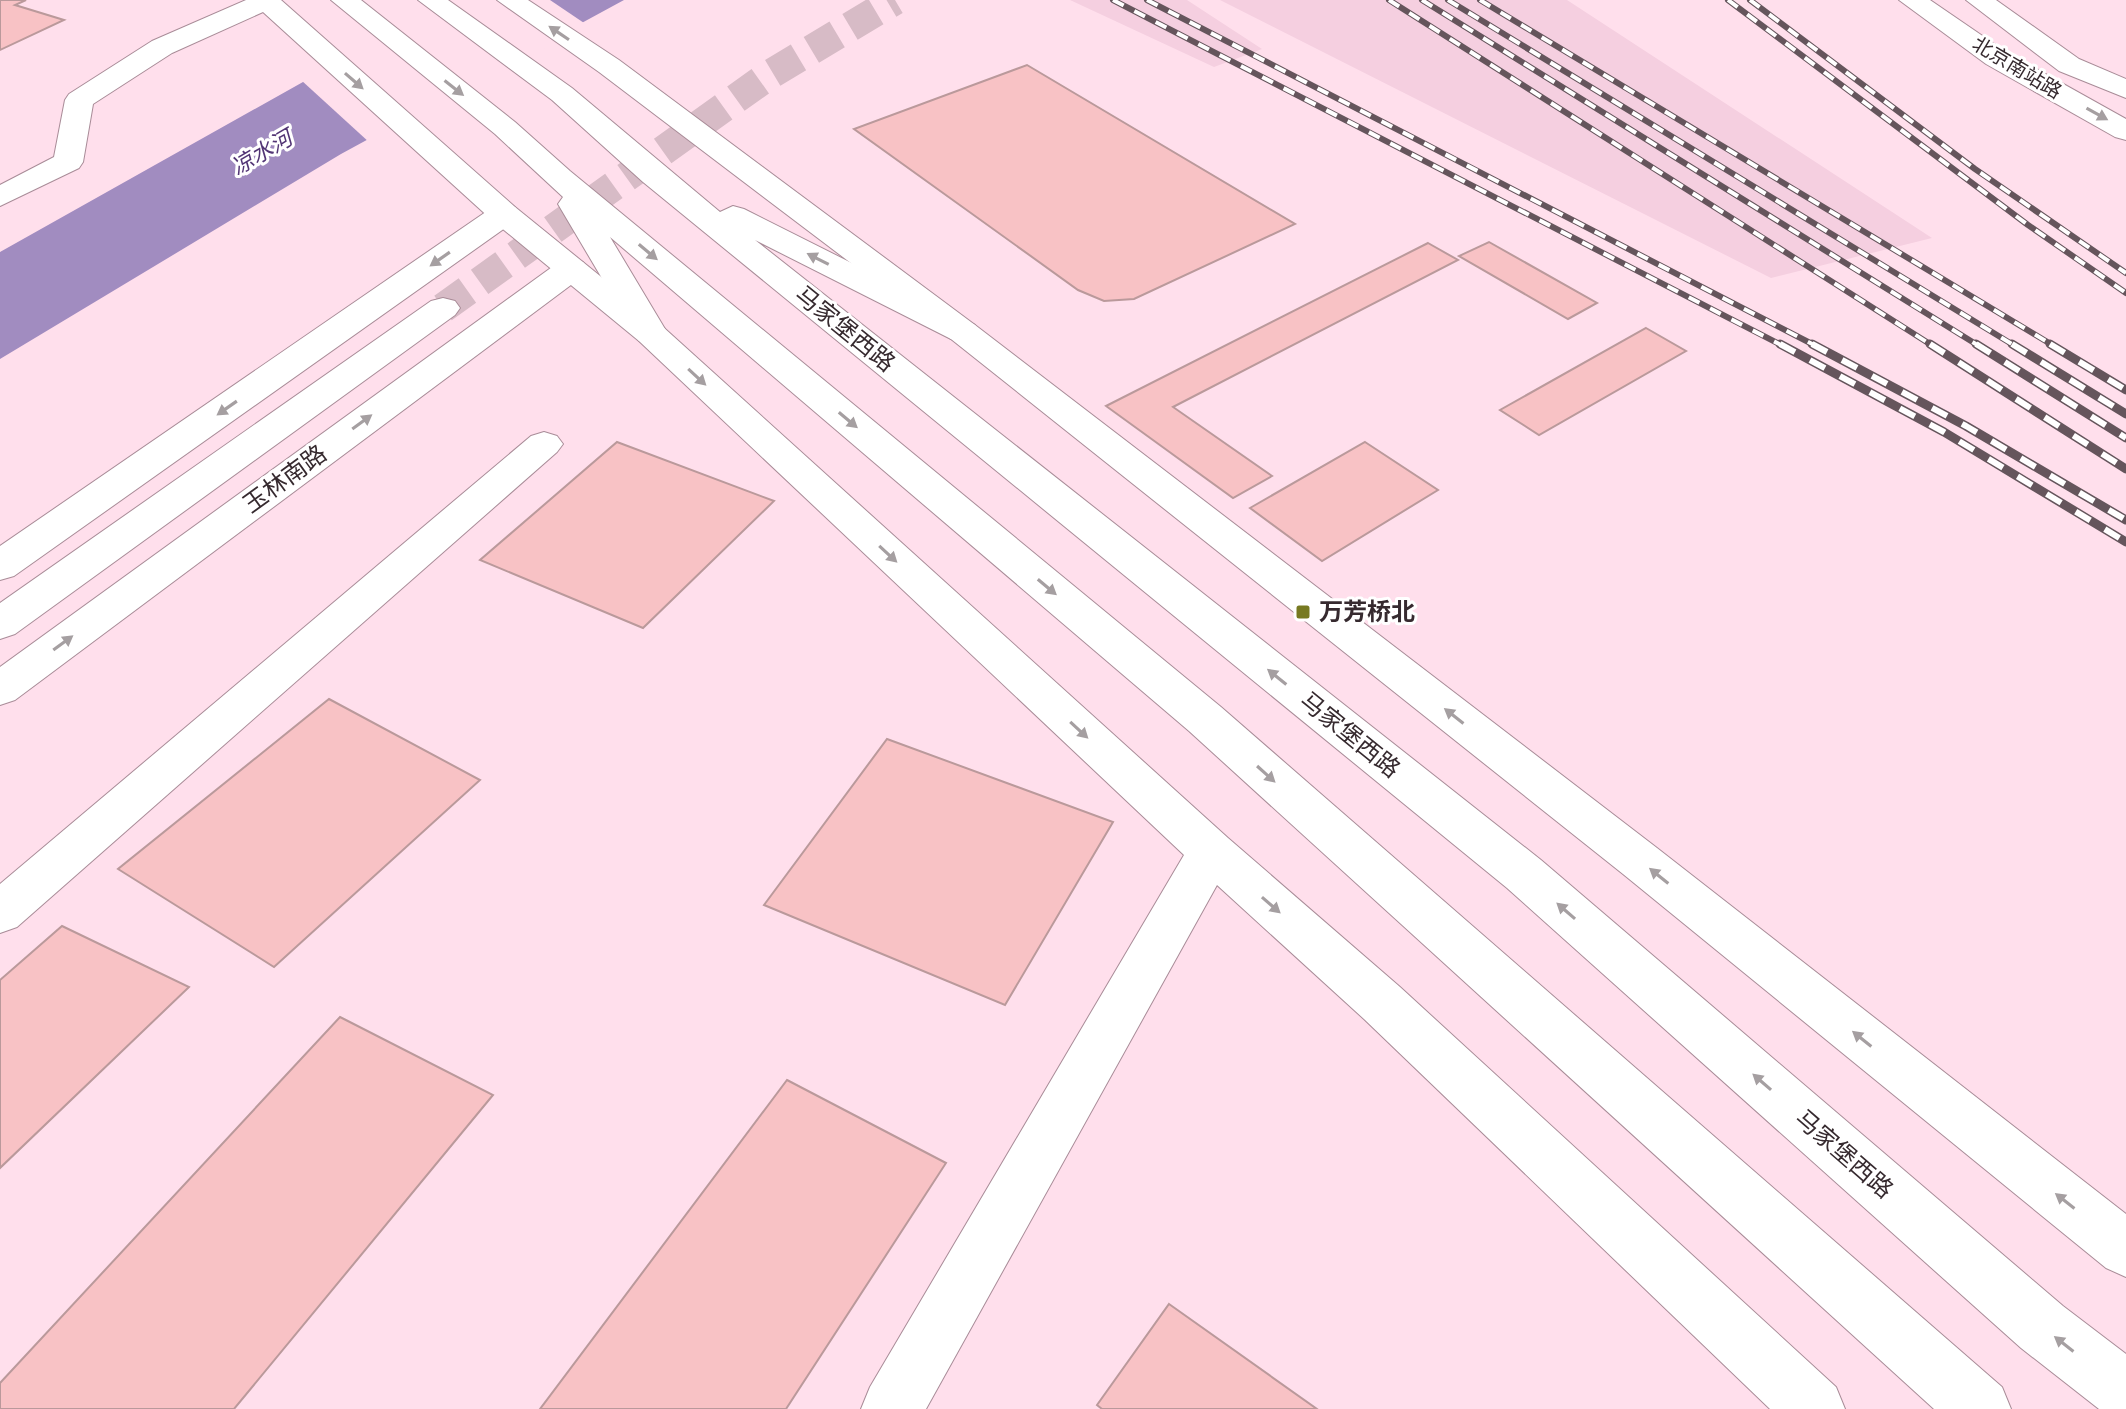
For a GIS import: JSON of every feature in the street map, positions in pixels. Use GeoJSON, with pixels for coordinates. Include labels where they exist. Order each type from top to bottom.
{"type":"FeatureCollection","features":[{"type":"Feature","properties":{"kind":"street"},"geometry":{"type":"LineString","coordinates":[[0,197],[68,162],[79,100],[162,47],[266,0],[504,214],[651,334],[1211,851],[1382,1003],[1814,1409]]}},
{"type":"Feature","properties":{"kind":"street","name":"马家堡西路"},"geometry":{"type":"LineString","coordinates":[[431,0],[562,94],[654,175],[1524,874],[2042,1327],[2126,1392]]}},
{"type":"Feature","properties":{"kind":"street"},"geometry":{"type":"LineString","coordinates":[[510,0],[609,66],[963,332],[1640,861],[2126,1249]]}},
{"type":"Feature","properties":{"kind":"street","name":"北京南站路"},"geometry":{"type":"LineString","coordinates":[[1912,0],[1996,58],[2126,131]]}},
{"type":"Feature","properties":{"kind":"street"},"geometry":{"type":"LineString","coordinates":[[1940,0],[1996,58]]}},
{"type":"Feature","properties":{"kind":"street"},"geometry":{"type":"LineString","coordinates":[[1979,0],[2069,65],[2126,89]]}},
{"type":"Feature","properties":{"kind":"street"},"geometry":{"type":"LineString","coordinates":[[346,2],[505,128],[559,178],[1205,719],[1980,1409]]}},
{"type":"Feature","properties":{"kind":"street"},"geometry":{"type":"LineString","coordinates":[[654,175],[963,332]]}},
{"type":"Feature","properties":{"kind":"street"},"geometry":{"type":"LineString","coordinates":[[559,178],[651,334]]}},
{"type":"Feature","properties":{"kind":"street"},"geometry":{"type":"LineString","coordinates":[[0,566],[504,214]]}},
{"type":"Feature","properties":{"kind":"street","name":"玉林南路"},"geometry":{"type":"LineString","coordinates":[[0,689],[571,269]]}},
{"type":"Feature","properties":{"kind":"street","name":"玉林南路"},"geometry":{"type":"LineString","coordinates":[[0,624],[443,308]]}},
{"type":"Feature","properties":{"kind":"street"},"geometry":{"type":"LineString","coordinates":[[0,913],[544,444]]}},
{"type":"Feature","properties":{"kind":"street"},"geometry":{"type":"LineString","coordinates":[[892,1409],[1211,851]]}},
{"type":"Feature","properties":{"kind":"shaded area"},"geometry":{"type":"Polygon","coordinates":[[[1070,0],[1187,0],[1262,49],[1214,67],[1070,0]]]}},
{"type":"Feature","properties":{"kind":"shaded area"},"geometry":{"type":"Polygon","coordinates":[[[1220,0],[1567,0],[1932,238],[1771,278],[1220,0]]]}},
{"type":"Feature","properties":{"kind":"water","name":"凉水河"},"geometry":{"type":"Polygon","coordinates":[[[449,0],[624,0],[341,154],[0,359],[0,252],[449,0]]]}},
{"type":"Feature","properties":{"kind":"pier"},"geometry":{"type":"Polygon","coordinates":[[[441,0],[550,0],[587,25],[370,143],[301,80],[441,0]]]}},
{"type":"Feature","properties":{"kind":"building"},"geometry":{"type":"Polygon","coordinates":[[[0,0],[26,0],[15,5],[64,20],[0,50],[0,0]]]}},
{"type":"Feature","properties":{"kind":"building"},"geometry":{"type":"Polygon","coordinates":[[[1027,65],[1295,224],[1134,299],[1104,301],[1078,290],[854,129],[1027,65]]]}},
{"type":"Feature","properties":{"kind":"building"},"geometry":{"type":"Polygon","coordinates":[[[1489,242],[1597,303],[1568,319],[1459,256],[1489,242]]]}},
{"type":"Feature","properties":{"kind":"building"},"geometry":{"type":"Polygon","coordinates":[[[1428,243],[1458,260],[1173,407],[1272,476],[1233,498],[1106,406],[1428,243]]]}},
{"type":"Feature","properties":{"kind":"building"},"geometry":{"type":"Polygon","coordinates":[[[1646,328],[1686,351],[1539,435],[1500,410],[1646,328]]]}},
{"type":"Feature","properties":{"kind":"building"},"geometry":{"type":"Polygon","coordinates":[[[617,442],[774,501],[643,628],[480,560],[617,442]]]}},
{"type":"Feature","properties":{"kind":"building"},"geometry":{"type":"Polygon","coordinates":[[[1365,442],[1438,490],[1322,561],[1250,508],[1365,442]]]}},
{"type":"Feature","properties":{"kind":"building"},"geometry":{"type":"Polygon","coordinates":[[[329,699],[480,780],[274,967],[118,869],[329,699]]]}},
{"type":"Feature","properties":{"kind":"building"},"geometry":{"type":"Polygon","coordinates":[[[887,739],[1113,822],[1005,1005],[764,905],[887,739]]]}},
{"type":"Feature","properties":{"kind":"building"},"geometry":{"type":"Polygon","coordinates":[[[62,926],[189,987],[0,1168],[0,980],[62,926]]]}},
{"type":"Feature","properties":{"kind":"building"},"geometry":{"type":"Polygon","coordinates":[[[340,1017],[493,1095],[234,1409],[0,1409],[0,1383],[340,1017]]]}},
{"type":"Feature","properties":{"kind":"building"},"geometry":{"type":"Polygon","coordinates":[[[787,1080],[946,1163],[786,1409],[540,1409],[787,1080]]]}},
{"type":"Feature","properties":{"kind":"building"},"geometry":{"type":"Polygon","coordinates":[[[1169,1304],[1317,1409],[1102,1409],[1097,1405],[1169,1304]]]}},
{"type":"Feature","properties":{"kind":"tunnel"},"geometry":{"type":"LineString","coordinates":[[443,308],[769,75],[895,0]]}},
{"type":"Feature","properties":{"kind":"railway"},"geometry":{"type":"LineString","coordinates":[[1113,0],[1783,346]]}},
{"type":"Feature","properties":{"kind":"railway"},"geometry":{"type":"LineString","coordinates":[[1147,0],[1816,346]]}},
{"type":"Feature","properties":{"kind":"railway"},"geometry":{"type":"LineString","coordinates":[[1389,0],[1933,346]]}},
{"type":"Feature","properties":{"kind":"railway"},"geometry":{"type":"LineString","coordinates":[[1422,0],[1979,346]]}},
{"type":"Feature","properties":{"kind":"railway"},"geometry":{"type":"LineString","coordinates":[[1448,0],[2015,346]]}},
{"type":"Feature","properties":{"kind":"railway"},"geometry":{"type":"LineString","coordinates":[[1480,0],[2054,346]]}},
{"type":"Feature","properties":{"kind":"railway"},"geometry":{"type":"LineString","coordinates":[[1728,0],[2028,225],[2126,293]]}},
{"type":"Feature","properties":{"kind":"railway"},"geometry":{"type":"LineString","coordinates":[[1750,0],[1975,169],[2126,273]]}},
{"type":"Feature","properties":{"kind":"railway"},"geometry":{"type":"LineString","coordinates":[[1780,344],[1944,432],[2126,542]]}},
{"type":"Feature","properties":{"kind":"railway"},"geometry":{"type":"LineString","coordinates":[[1812,344],[1966,426],[2126,520]]}},
{"type":"Feature","properties":{"kind":"railway"},"geometry":{"type":"LineString","coordinates":[[1930,344],[2126,469]]}},
{"type":"Feature","properties":{"kind":"railway"},"geometry":{"type":"LineString","coordinates":[[1976,344],[2126,438]]}},
{"type":"Feature","properties":{"kind":"railway"},"geometry":{"type":"LineString","coordinates":[[2012,344],[2126,414]]}},
{"type":"Feature","properties":{"kind":"railway"},"geometry":{"type":"LineString","coordinates":[[2050,344],[2126,390]]}},
{"type":"Feature","properties":{"kind":"place","name":"万芳桥北"},"geometry":{"type":"Point","coordinates":[1303,612]}}]}
